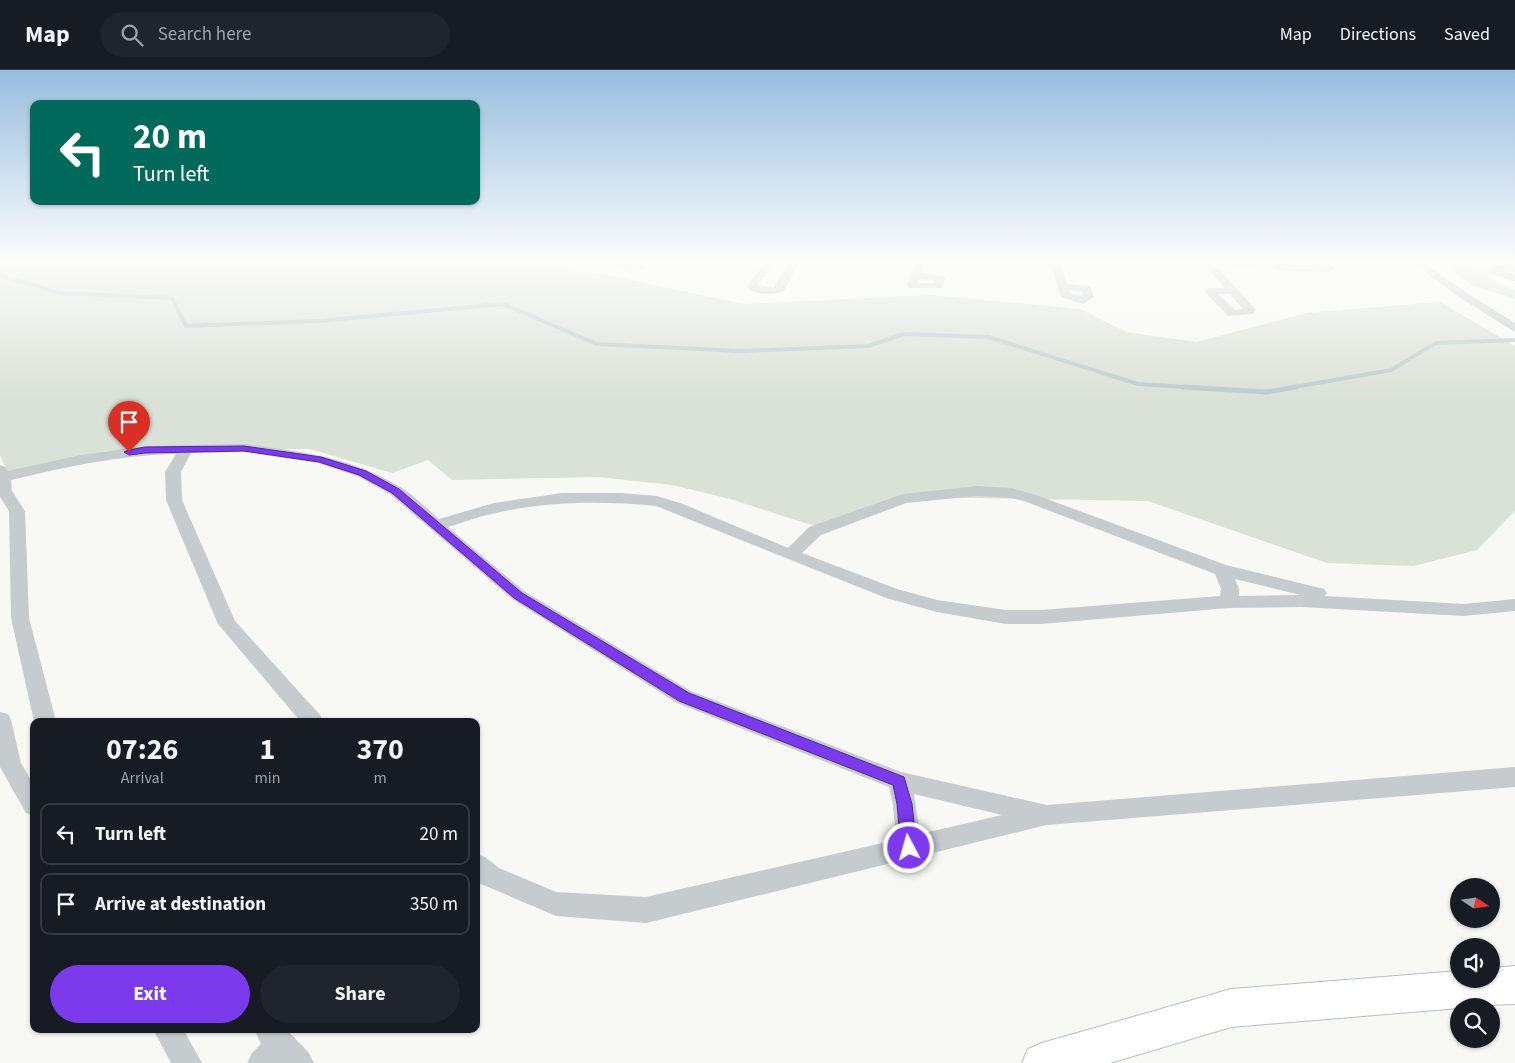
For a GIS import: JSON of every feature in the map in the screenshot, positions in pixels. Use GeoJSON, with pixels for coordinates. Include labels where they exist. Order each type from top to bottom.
{"type":"FeatureCollection","features":[{"type":"Feature","properties":{"kind":"street"},"geometry":{"type":"LineString","coordinates":[[1481,306],[1515,328]]}},
{"type":"Feature","properties":{"kind":"street"},"geometry":{"type":"LineString","coordinates":[[44,718],[20,618],[17,511],[1,482],[90,458],[145,450],[244,448],[321,460],[362,473],[396,491],[518,596],[684,697],[899,781],[1047,815]]}},
{"type":"Feature","properties":{"kind":"street"},"geometry":{"type":"LineString","coordinates":[[186,449],[173,472],[174,500],[228,624],[309,718]]}},
{"type":"Feature","properties":{"kind":"street"},"geometry":{"type":"LineString","coordinates":[[790,555],[815,531],[903,499],[977,491],[1011,493],[1030,498],[1222,570],[1297,589],[1375,604]]}},
{"type":"Feature","properties":{"kind":"street"},"geometry":{"type":"LineString","coordinates":[[435,524],[494,508],[562,498],[621,498],[656,501],[676,507],[790,555],[892,594],[937,606],[1006,617],[1041,618],[1229,602],[1301,601],[1464,610],[1515,606]]}},
{"type":"Feature","properties":{"kind":"street"},"geometry":{"type":"LineString","coordinates":[[1222,570],[1230,589],[1229,602]]}},
{"type":"Feature","properties":{"kind":"street"},"geometry":{"type":"LineString","coordinates":[[0,720],[10,765],[30,799]]}},
{"type":"Feature","properties":{"kind":"street"},"geometry":{"type":"LineString","coordinates":[[480,868],[490,876],[556,904],[646,910],[1047,815],[1515,777]]}},
{"type":"Feature","properties":{"kind":"street"},"geometry":{"type":"LineString","coordinates":[[899,781],[905,804],[909,848]]}},
{"type":"Feature","properties":{"kind":"street"},"geometry":{"type":"LineString","coordinates":[[1042,1063],[1231,1008],[1515,985]]}},
{"type":"Feature","properties":{"kind":"street"},"geometry":{"type":"LineString","coordinates":[[169,1033],[187,1063]]}},
{"type":"Feature","properties":{"kind":"shaded area"},"geometry":{"type":"Polygon","coordinates":[[[0,306],[1052,306],[1080,309],[1126,332],[1196,342],[1307,313],[1388,306],[1447,306],[1515,346],[1515,511],[1477,550],[1413,566],[1327,563],[1148,501],[904,497],[827,530],[730,499],[672,485],[599,477],[452,480],[428,460],[392,473],[310,449],[105,451],[10,479],[0,455],[0,306]]]}},
{"type":"Feature","properties":{"kind":"waterway"},"geometry":{"type":"LineString","coordinates":[[176,306],[186,326],[319,321],[478,306]]}},
{"type":"Feature","properties":{"kind":"waterway"},"geometry":{"type":"LineString","coordinates":[[508,306],[597,344],[740,351],[868,346],[904,334],[988,337],[1138,384],[1203,388]]}},
{"type":"Feature","properties":{"kind":"waterway"},"geometry":{"type":"LineString","coordinates":[[1289,388],[1391,370],[1436,343],[1515,340]]}},
{"type":"Feature","properties":{"kind":"waterway"},"geometry":{"type":"LineString","coordinates":[[1183,387],[1267,392],[1296,387]]}},
{"type":"Feature","properties":{"kind":"route"},"geometry":{"type":"LineString","coordinates":[[129,452],[244,448],[321,460],[362,473],[396,491],[518,596],[684,697],[899,781],[905,804],[909,848]]}}]}
